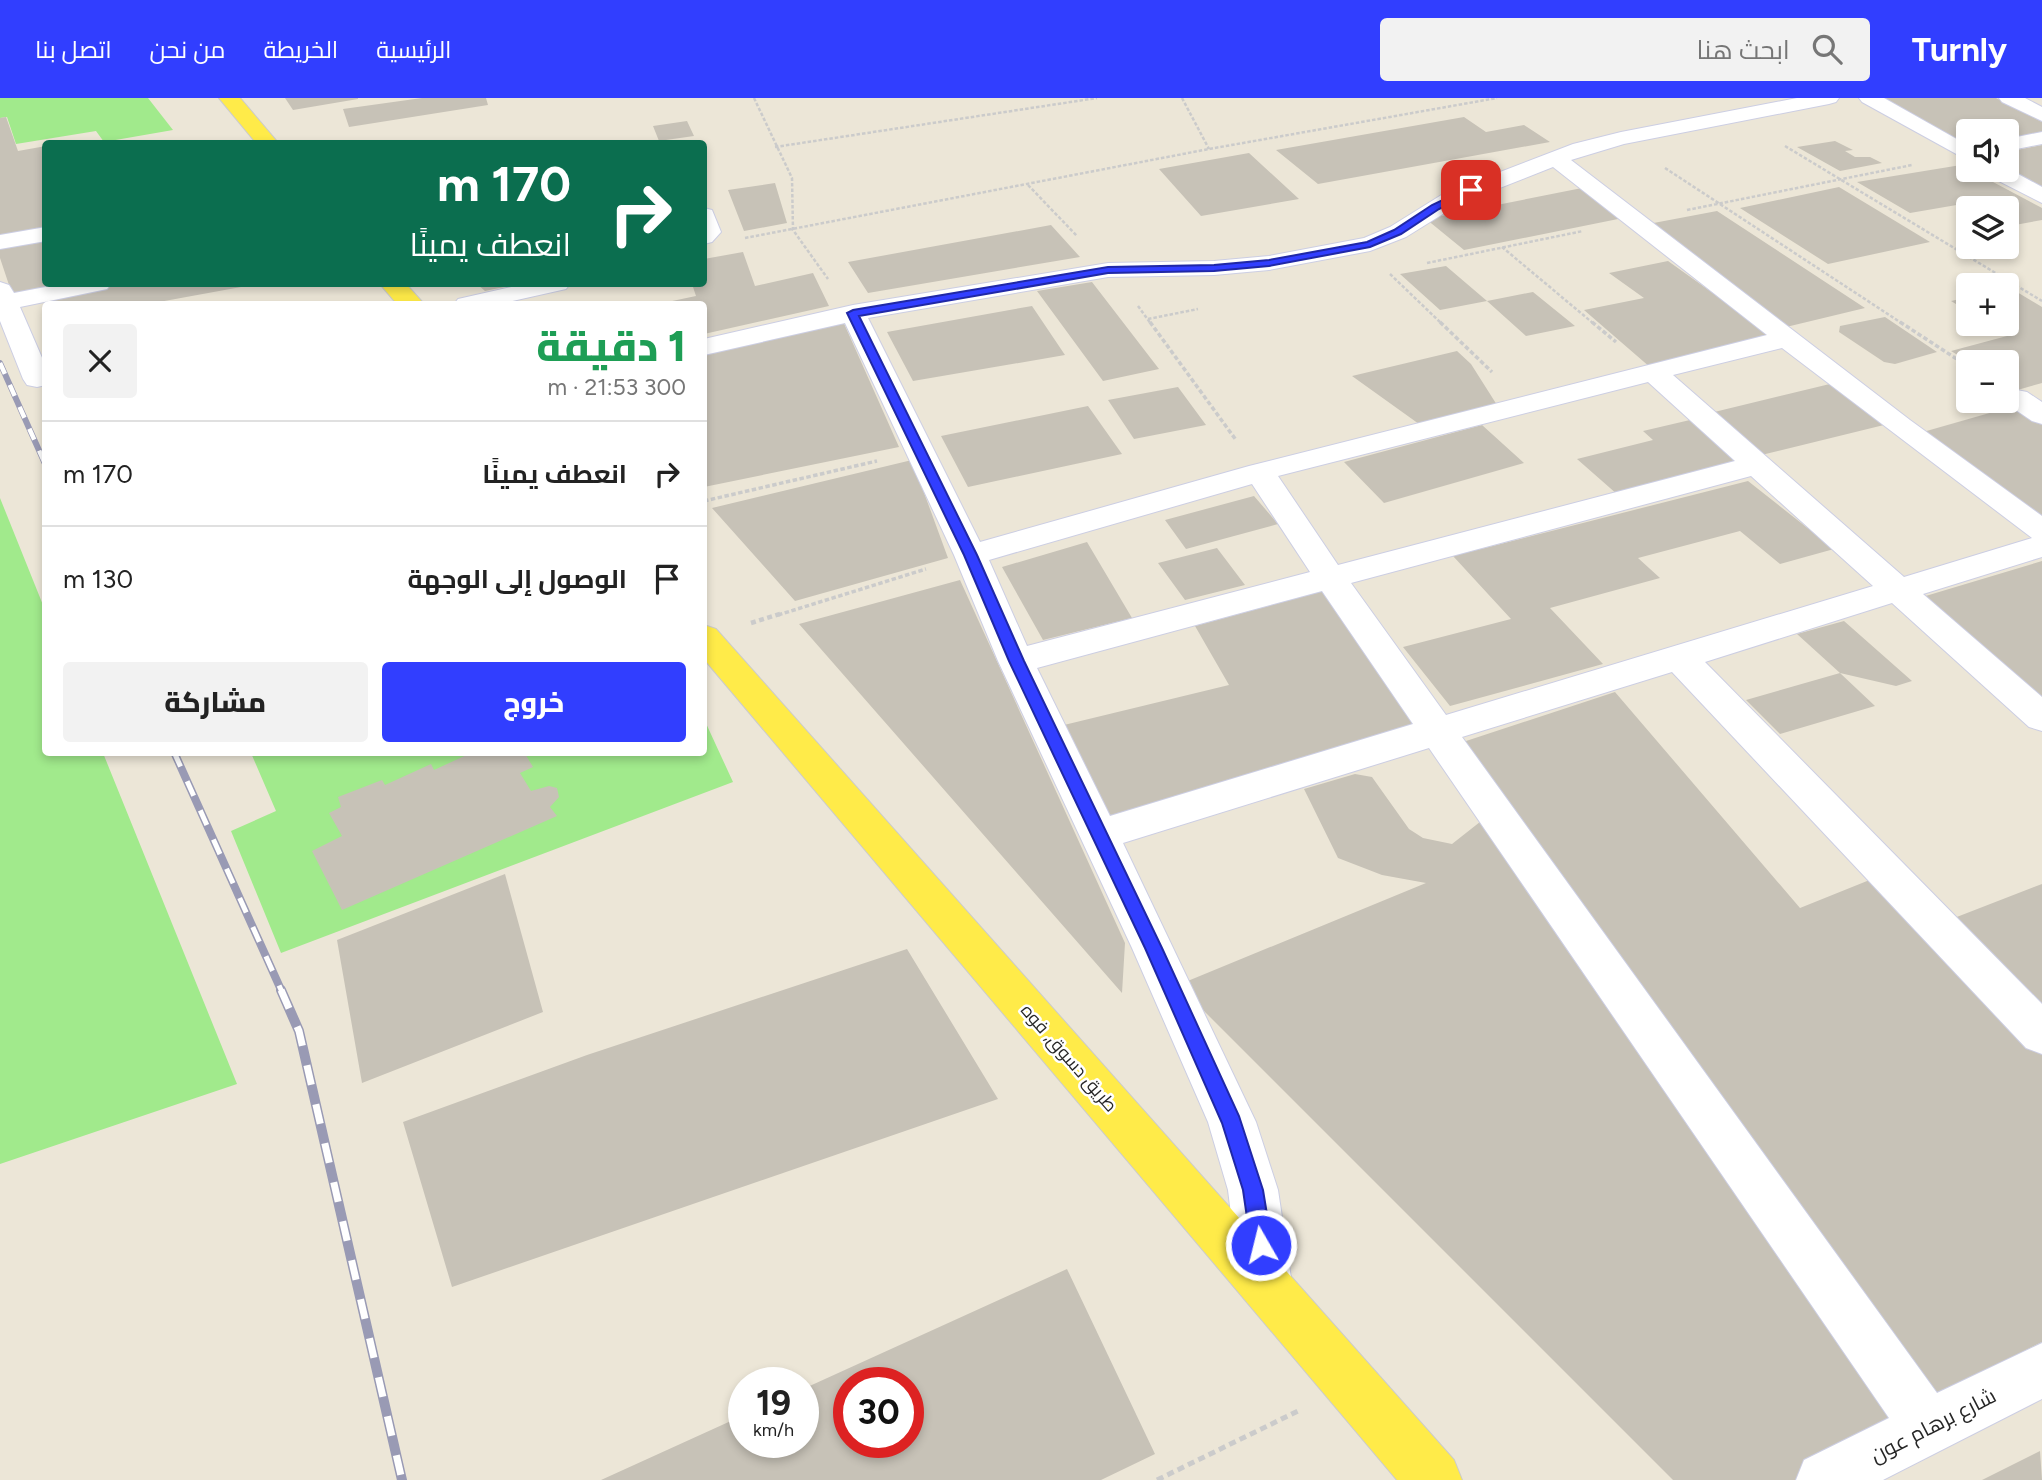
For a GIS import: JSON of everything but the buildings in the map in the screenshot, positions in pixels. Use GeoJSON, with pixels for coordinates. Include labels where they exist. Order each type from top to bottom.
{"type":"FeatureCollection","features":[{"type":"Feature","properties":{"kind":"main road"},"geometry":{"type":"LineString","coordinates":[[229,98],[266,140]]}},
{"type":"Feature","properties":{"kind":"main road"},"geometry":{"type":"LineString","coordinates":[[395,287],[408,301]]}},
{"type":"Feature","properties":{"kind":"main road","name":"طريق دسوق, فوه"},"geometry":{"type":"LineString","coordinates":[[707,641],[1434,1480]]}},
{"type":"Feature","properties":{"kind":"street"},"geometry":{"type":"LineString","coordinates":[[707,346],[853,313],[1108,270],[1214,268],[1269,263],[1370,244],[1398,232],[1451,198],[1621,138],[1829,98]]}},
{"type":"Feature","properties":{"kind":"street"},"geometry":{"type":"LineString","coordinates":[[1869,98],[1956,147]]}},
{"type":"Feature","properties":{"kind":"street"},"geometry":{"type":"LineString","coordinates":[[2009,98],[2042,115]]}},
{"type":"Feature","properties":{"kind":"street"},"geometry":{"type":"LineString","coordinates":[[2019,143],[2042,138]]}},
{"type":"Feature","properties":{"kind":"street"},"geometry":{"type":"LineString","coordinates":[[1556,159],[1900,426],[2042,531]]}},
{"type":"Feature","properties":{"kind":"street"},"geometry":{"type":"LineString","coordinates":[[2017,182],[2042,196]]}},
{"type":"Feature","properties":{"kind":"street"},"geometry":{"type":"LineString","coordinates":[[0,242],[42,235]]}},
{"type":"Feature","properties":{"kind":"street"},"geometry":{"type":"LineString","coordinates":[[37,379],[3,296],[74,287]]}},
{"type":"Feature","properties":{"kind":"street"},"geometry":{"type":"LineString","coordinates":[[480,301],[543,287]]}},
{"type":"Feature","properties":{"kind":"street"},"geometry":{"type":"LineString","coordinates":[[853,313],[970,555],[1016,661],[1153,948],[1232,1122],[1253,1190],[1266,1285]]}},
{"type":"Feature","properties":{"kind":"street"},"geometry":{"type":"LineString","coordinates":[[970,555],[1260,472],[1788,338]]}},
{"type":"Feature","properties":{"kind":"street"},"geometry":{"type":"LineString","coordinates":[[1655,373],[1896,591],[2042,718]]}},
{"type":"Feature","properties":{"kind":"street"},"geometry":{"type":"LineString","coordinates":[[2019,399],[2042,415]]}},
{"type":"Feature","properties":{"kind":"street"},"geometry":{"type":"LineString","coordinates":[[1016,661],[1756,465]]}},
{"type":"Feature","properties":{"kind":"street"},"geometry":{"type":"LineString","coordinates":[[1260,472],[1330,578],[1928,1427]]}},
{"type":"Feature","properties":{"kind":"street"},"geometry":{"type":"LineString","coordinates":[[1098,835],[2042,546]]}},
{"type":"Feature","properties":{"kind":"street"},"geometry":{"type":"LineString","coordinates":[[1679,657],[2042,1034]]}},
{"type":"Feature","properties":{"kind":"street","name":"شارع برهام عون"},"geometry":{"type":"LineString","coordinates":[[1824,1480],[1928,1427],[2037,1381]]}},
{"type":"Feature","properties":{"kind":"path"},"geometry":{"type":"LineString","coordinates":[[754,98],[792,178],[793,230],[853,313]]}},
{"type":"Feature","properties":{"kind":"path"},"geometry":{"type":"LineString","coordinates":[[775,147],[1097,98]]}},
{"type":"Feature","properties":{"kind":"path"},"geometry":{"type":"LineString","coordinates":[[1182,98],[1209,149]]}},
{"type":"Feature","properties":{"kind":"path"},"geometry":{"type":"LineString","coordinates":[[742,239],[1209,149],[1497,98]]}},
{"type":"Feature","properties":{"kind":"path"},"geometry":{"type":"LineString","coordinates":[[1737,116],[2042,301]]}},
{"type":"Feature","properties":{"kind":"path"},"geometry":{"type":"LineString","coordinates":[[1621,138],[1956,358]]}},
{"type":"Feature","properties":{"kind":"path"},"geometry":{"type":"LineString","coordinates":[[1425,263],[1956,156]]}},
{"type":"Feature","properties":{"kind":"path"},"geometry":{"type":"LineString","coordinates":[[1028,185],[1108,270],[1148,319],[1260,472]]}},
{"type":"Feature","properties":{"kind":"path"},"geometry":{"type":"LineString","coordinates":[[1503,247],[1655,373]]}},
{"type":"Feature","properties":{"kind":"path"},"geometry":{"type":"LineString","coordinates":[[1399,268],[1387,271],[1527,405]]}},
{"type":"Feature","properties":{"kind":"path"},"geometry":{"type":"LineString","coordinates":[[1148,319],[1201,308]]}},
{"type":"Feature","properties":{"kind":"path"},"geometry":{"type":"LineString","coordinates":[[707,500],[919,452]]}},
{"type":"Feature","properties":{"kind":"path"},"geometry":{"type":"LineString","coordinates":[[707,637],[970,555]]}},
{"type":"Feature","properties":{"kind":"path"},"geometry":{"type":"LineString","coordinates":[[1157,1480],[1350,1384]]}},
{"type":"Feature","properties":{"kind":"green space"},"geometry":{"type":"Polygon","coordinates":[[[0,98],[148,98],[173,130],[116,140],[103,140],[96,131],[16,144],[7,117],[0,118],[0,98]]]}},
{"type":"Feature","properties":{"kind":"green space"},"geometry":{"type":"Polygon","coordinates":[[[0,498],[42,603],[42,756],[104,756],[237,1084],[0,1164],[0,498]]]}},
{"type":"Feature","properties":{"kind":"green space"},"geometry":{"type":"Polygon","coordinates":[[[707,726],[733,782],[281,953],[231,831],[276,811],[252,756],[707,756],[707,726]]]}},
{"type":"Feature","properties":{"kind":"railway"},"geometry":{"type":"LineString","coordinates":[[0,363],[42,457]]}},
{"type":"Feature","properties":{"kind":"railway"},"geometry":{"type":"LineString","coordinates":[[176,756],[282,992]]}},
{"type":"Feature","properties":{"kind":"railway"},"geometry":{"type":"LineString","coordinates":[[281,990],[299,1031],[402,1480]]}},
{"type":"Feature","properties":{"kind":"route"},"geometry":{"type":"LineString","coordinates":[[1261,1245],[1253,1190],[1232,1122],[1153,948],[1016,661],[970,555],[853,313],[1108,270],[1214,268],[1315,255],[1370,244],[1398,232],[1451,198],[1471,190]]}}]}
